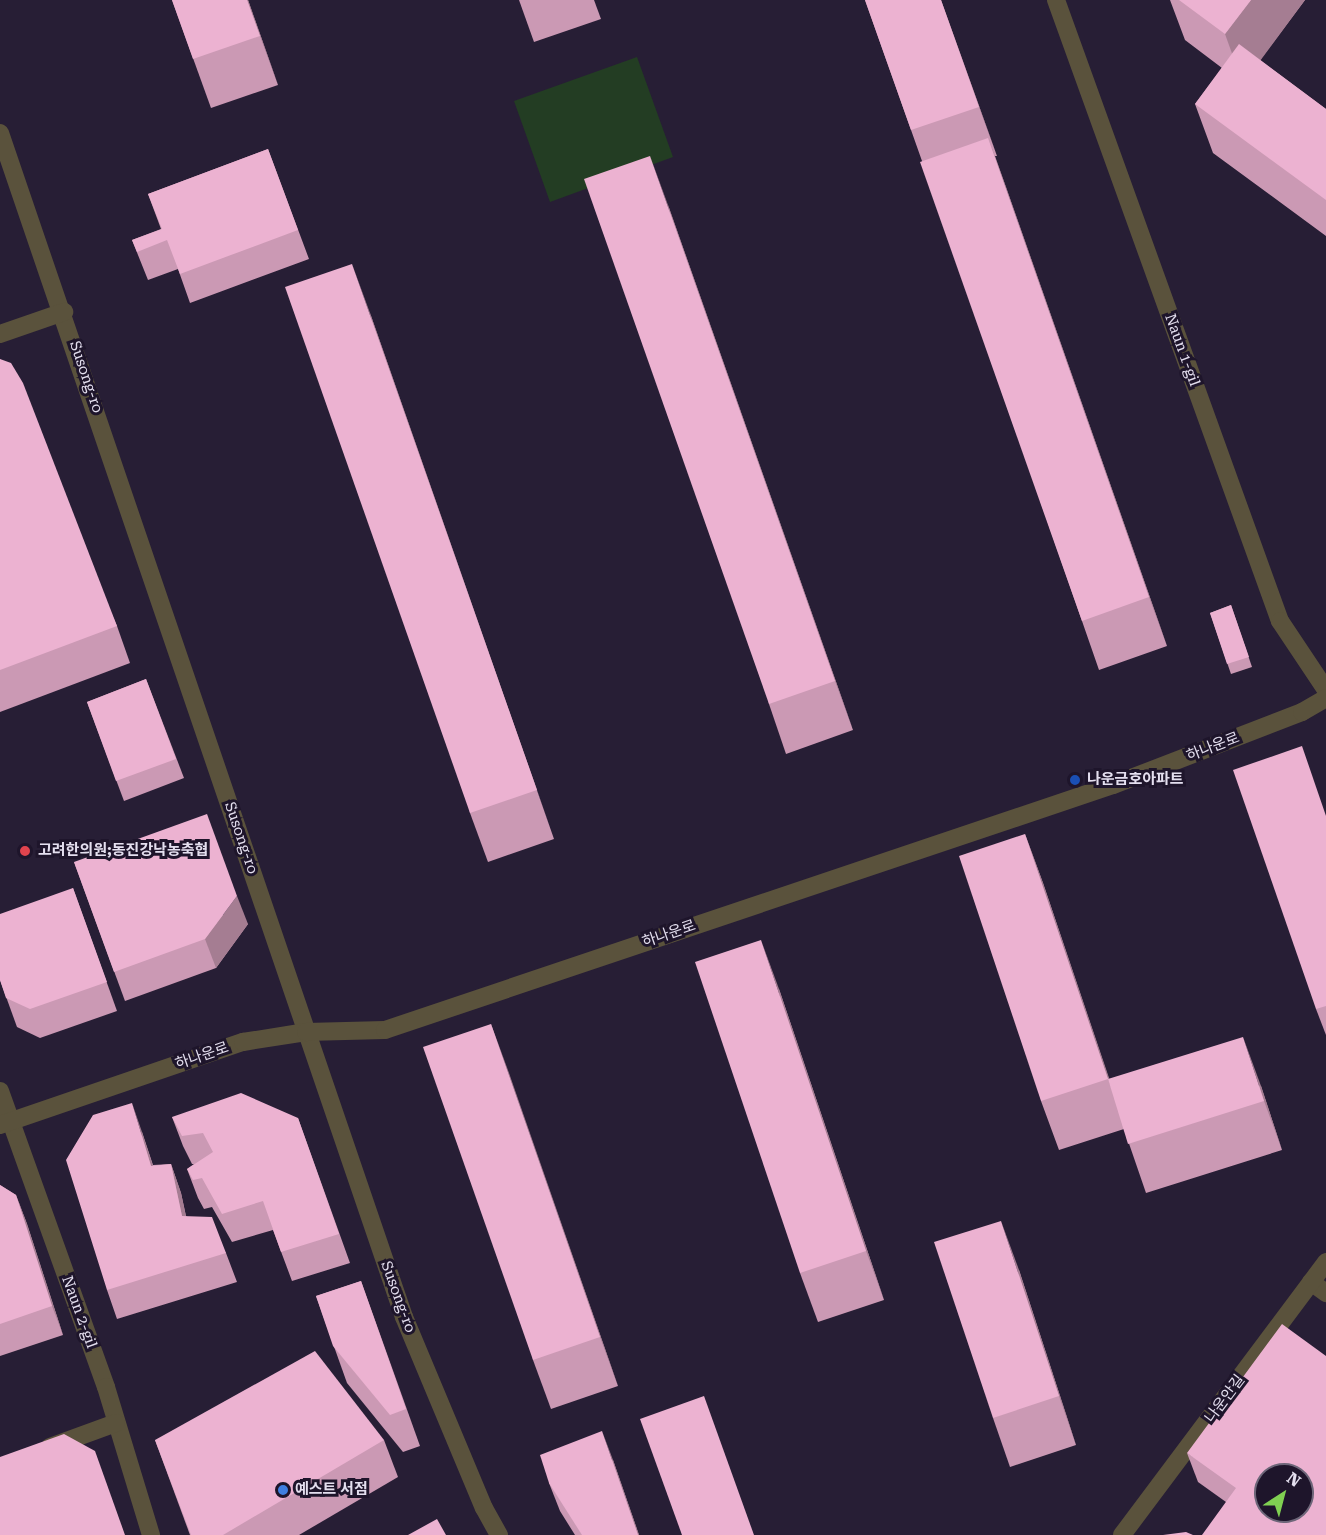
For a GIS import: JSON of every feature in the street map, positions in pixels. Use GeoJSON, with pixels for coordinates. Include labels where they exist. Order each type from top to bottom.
{"type":"FeatureCollection","features":[{"type":"Feature","properties":{"kind":"street","name":"Naun 1-gil"},"geometry":{"type":"LineString","coordinates":[[1056,0],[1280,621],[1326,690]]}},
{"type":"Feature","properties":{"kind":"street","name":"Susong-ro"},"geometry":{"type":"LineString","coordinates":[[0,133],[64,312],[404,1317],[483,1508],[499,1535]]}},
{"type":"Feature","properties":{"kind":"street"},"geometry":{"type":"LineString","coordinates":[[0,334],[64,312]]}},
{"type":"Feature","properties":{"kind":"street","name":"하나운로"},"geometry":{"type":"LineString","coordinates":[[5,1123],[243,1042],[306,1032],[385,1030],[1113,785],[1302,712],[1326,698]]}},
{"type":"Feature","properties":{"kind":"street","name":"Naun 2-gil"},"geometry":{"type":"LineString","coordinates":[[0,1091],[5,1123],[116,1423],[152,1535]]}},
{"type":"Feature","properties":{"kind":"street","name":"나운안길"},"geometry":{"type":"LineString","coordinates":[[1122,1535],[1319,1288],[1326,1262]]}},
{"type":"Feature","properties":{"kind":"street"},"geometry":{"type":"LineString","coordinates":[[32,1454],[116,1423]]}},
{"type":"Feature","properties":{"kind":"green space"},"geometry":{"type":"Polygon","coordinates":[[[637,57],[673,157],[550,202],[514,101],[637,57]]]}},
{"type":"Feature","properties":{"kind":"building"},"geometry":{"type":"Polygon","coordinates":[[[172,0],[247,0],[260,36],[193,59],[172,0]]]}},
{"type":"Feature","properties":{"kind":"building"},"geometry":{"type":"Polygon","coordinates":[[[865,0],[941,0],[979,107],[911,130],[865,0]]]}},
{"type":"Feature","properties":{"kind":"building"},"geometry":{"type":"Polygon","coordinates":[[[1179,0],[1251,0],[1225,34],[1179,0]]]}},
{"type":"Feature","properties":{"kind":"building"},"geometry":{"type":"Polygon","coordinates":[[[1239,44],[1326,109],[1326,200],[1195,104],[1239,44]]]}},
{"type":"Feature","properties":{"kind":"building"},"geometry":{"type":"Polygon","coordinates":[[[988,138],[1149,597],[1082,621],[920,162],[988,138]]]}},
{"type":"Feature","properties":{"kind":"building"},"geometry":{"type":"Polygon","coordinates":[[[268,149],[298,230],[180,274],[167,240],[137,252],[132,240],[162,229],[148,194],[268,149]]]}},
{"type":"Feature","properties":{"kind":"building"},"geometry":{"type":"Polygon","coordinates":[[[650,156],[835,681],[769,704],[584,179],[650,156]]]}},
{"type":"Feature","properties":{"kind":"building"},"geometry":{"type":"Polygon","coordinates":[[[352,264],[537,790],[470,813],[285,287],[352,264]]]}},
{"type":"Feature","properties":{"kind":"building"},"geometry":{"type":"Polygon","coordinates":[[[0,359],[11,363],[23,383],[117,626],[0,670],[0,359]]]}},
{"type":"Feature","properties":{"kind":"building"},"geometry":{"type":"Polygon","coordinates":[[[1231,605],[1249,657],[1227,664],[1210,613],[1231,605]]]}},
{"type":"Feature","properties":{"kind":"building"},"geometry":{"type":"Polygon","coordinates":[[[146,679],[176,759],[116,781],[87,702],[146,679]]]}},
{"type":"Feature","properties":{"kind":"building"},"geometry":{"type":"Polygon","coordinates":[[[1302,746],[1326,816],[1326,1006],[1316,1009],[1233,770],[1302,746]]]}},
{"type":"Feature","properties":{"kind":"building"},"geometry":{"type":"Polygon","coordinates":[[[207,814],[237,896],[205,939],[114,972],[74,862],[207,814]]]}},
{"type":"Feature","properties":{"kind":"building"},"geometry":{"type":"Polygon","coordinates":[[[1025,834],[1108,1079],[1041,1101],[959,856],[1025,834]]]}},
{"type":"Feature","properties":{"kind":"building"},"geometry":{"type":"Polygon","coordinates":[[[73,888],[107,982],[30,1009],[6,998],[0,980],[0,914],[73,888]]]}},
{"type":"Feature","properties":{"kind":"building"},"geometry":{"type":"Polygon","coordinates":[[[761,940],[866,1251],[800,1273],[695,962],[761,940]]]}},
{"type":"Feature","properties":{"kind":"building"},"geometry":{"type":"Polygon","coordinates":[[[491,1024],[600,1337],[533,1360],[423,1047],[491,1024]]]}},
{"type":"Feature","properties":{"kind":"building"},"geometry":{"type":"Polygon","coordinates":[[[1243,1037],[1264,1101],[1128,1144],[1108,1079],[1243,1037]]]}},
{"type":"Feature","properties":{"kind":"building"},"geometry":{"type":"Polygon","coordinates":[[[241,1093],[298,1118],[339,1234],[281,1252],[263,1201],[222,1214],[202,1178],[193,1180],[187,1169],[213,1152],[203,1133],[182,1136],[172,1117],[241,1093]]]}},
{"type":"Feature","properties":{"kind":"building"},"geometry":{"type":"Polygon","coordinates":[[[132,1103],[151,1166],[171,1164],[182,1216],[212,1217],[226,1253],[107,1290],[66,1160],[93,1115],[132,1103]]]}},
{"type":"Feature","properties":{"kind":"building"},"geometry":{"type":"Polygon","coordinates":[[[0,1185],[16,1195],[52,1306],[0,1324],[0,1185]]]}},
{"type":"Feature","properties":{"kind":"building"},"geometry":{"type":"Polygon","coordinates":[[[1001,1221],[1059,1396],[993,1418],[934,1242],[1001,1221]]]}},
{"type":"Feature","properties":{"kind":"building"},"geometry":{"type":"Polygon","coordinates":[[[361,1281],[406,1409],[390,1415],[333,1346],[316,1296],[361,1281]]]}},
{"type":"Feature","properties":{"kind":"building"},"geometry":{"type":"Polygon","coordinates":[[[1282,1324],[1326,1356],[1326,1535],[1202,1535],[1236,1488],[1187,1453],[1282,1324]]]}},
{"type":"Feature","properties":{"kind":"building"},"geometry":{"type":"Polygon","coordinates":[[[315,1351],[384,1440],[223,1535],[191,1535],[155,1440],[315,1351]]]}},
{"type":"Feature","properties":{"kind":"building"},"geometry":{"type":"Polygon","coordinates":[[[704,1396],[754,1535],[682,1535],[640,1419],[704,1396]]]}},
{"type":"Feature","properties":{"kind":"building"},"geometry":{"type":"Polygon","coordinates":[[[602,1431],[638,1535],[582,1535],[549,1483],[540,1455],[602,1431]]]}},
{"type":"Feature","properties":{"kind":"building"},"geometry":{"type":"Polygon","coordinates":[[[64,1434],[95,1451],[125,1535],[0,1535],[0,1457],[64,1434]]]}},
{"type":"Feature","properties":{"kind":"building"},"geometry":{"type":"Polygon","coordinates":[[[437,1519],[446,1535],[408,1535],[437,1519]]]}},
{"type":"Feature","properties":{"kind":"building"},"geometry":{"type":"Polygon","coordinates":[[[1186,1532],[1193,1535],[1163,1535],[1186,1532]]]}},
{"type":"Feature","properties":{"kind":"place","name":"나운금호아파트"},"geometry":{"type":"Point","coordinates":[1075,780]}},
{"type":"Feature","properties":{"kind":"place","name":"고려한의원;동진강낙농축협"},"geometry":{"type":"Point","coordinates":[25,851]}},
{"type":"Feature","properties":{"kind":"place","name":"예스트 서점"},"geometry":{"type":"Point","coordinates":[283,1490]}}]}
